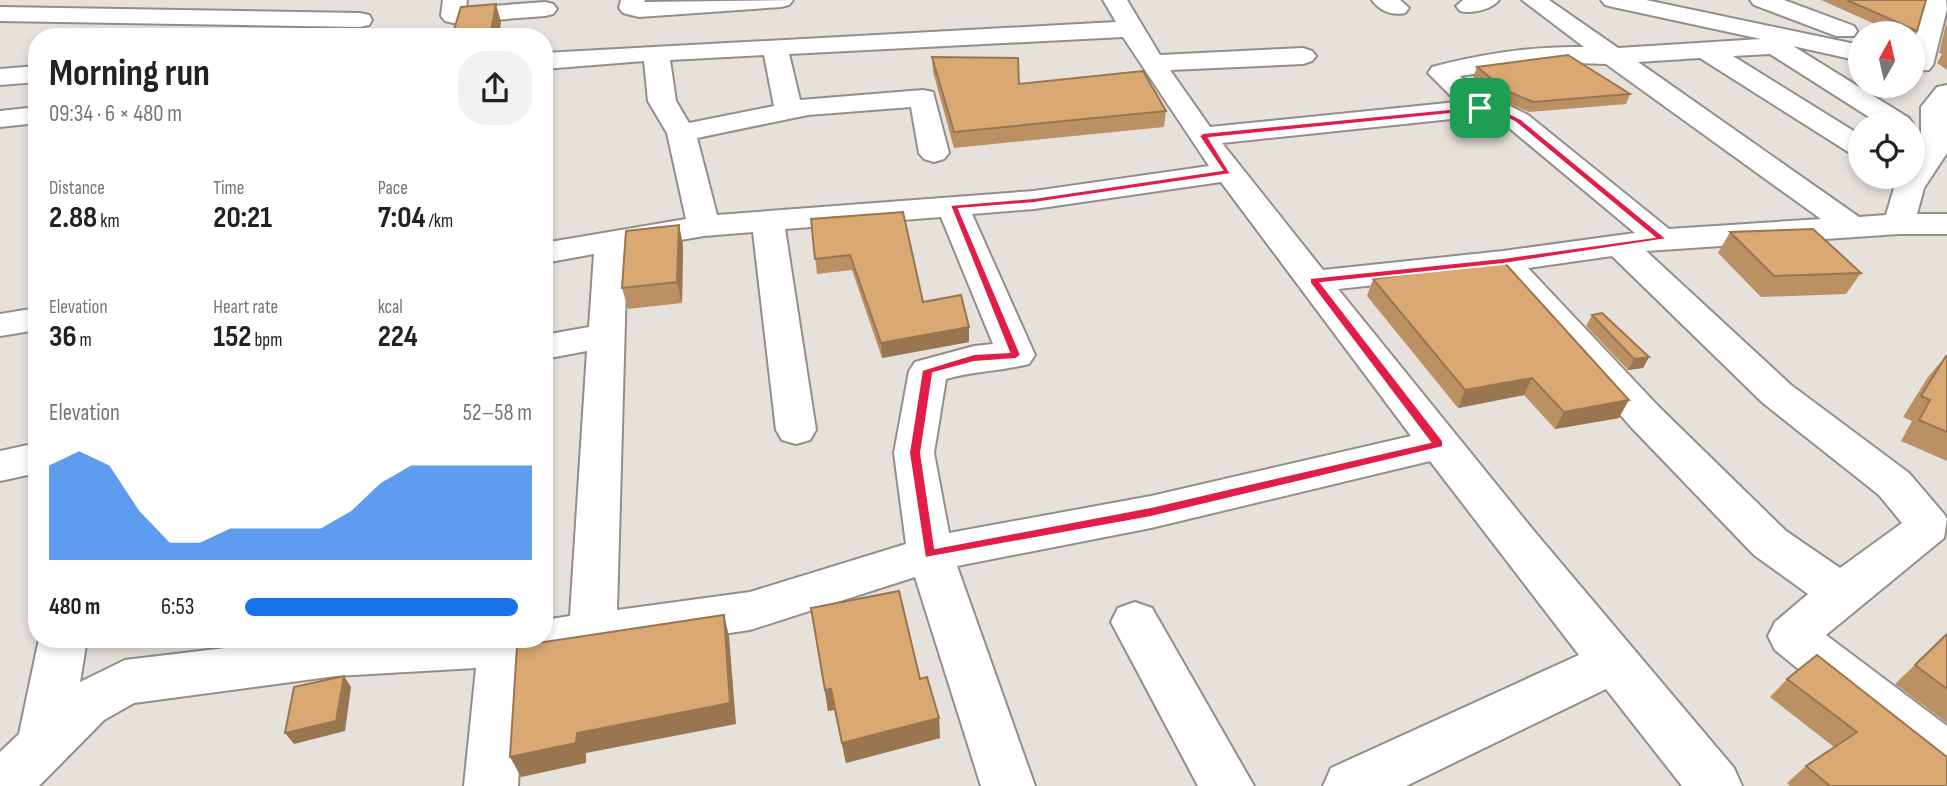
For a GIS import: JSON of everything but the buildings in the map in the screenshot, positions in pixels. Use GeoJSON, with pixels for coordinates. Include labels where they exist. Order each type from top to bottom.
{"type":"FeatureCollection","features":[{"type":"Feature","properties":{"kind":"street"},"geometry":{"type":"LineString","coordinates":[[622,55],[632,4],[639,10],[781,0]]}},
{"type":"Feature","properties":{"kind":"street"},"geometry":{"type":"LineString","coordinates":[[1534,0],[1854,228]]}},
{"type":"Feature","properties":{"kind":"street"},"geometry":{"type":"LineString","coordinates":[[1613,0],[1682,15],[1779,42],[1848,51]]}},
{"type":"Feature","properties":{"kind":"street"},"geometry":{"type":"LineString","coordinates":[[1682,15],[1770,0],[1848,32]]}},
{"type":"Feature","properties":{"kind":"street"},"geometry":{"type":"LineString","coordinates":[[452,18],[547,4],[540,28]]}},
{"type":"Feature","properties":{"kind":"street"},"geometry":{"type":"LineString","coordinates":[[1925,41],[1939,5]]}},
{"type":"Feature","properties":{"kind":"street"},"geometry":{"type":"LineString","coordinates":[[0,14],[61,8],[147,8],[362,19]]}},
{"type":"Feature","properties":{"kind":"street"},"geometry":{"type":"LineString","coordinates":[[553,60],[656,52],[775,47],[1122,15],[1227,172],[1612,663],[1715,786]]}},
{"type":"Feature","properties":{"kind":"street"},"geometry":{"type":"LineString","coordinates":[[1480,108],[1441,73],[1462,67],[1550,54],[1609,56],[1779,42],[1881,112]]}},
{"type":"Feature","properties":{"kind":"street"},"geometry":{"type":"LineString","coordinates":[[775,47],[789,111]]}},
{"type":"Feature","properties":{"kind":"street"},"geometry":{"type":"LineString","coordinates":[[1705,50],[1848,139]]}},
{"type":"Feature","properties":{"kind":"street"},"geometry":{"type":"LineString","coordinates":[[656,52],[663,101],[681,133],[704,226]]}},
{"type":"Feature","properties":{"kind":"street"},"geometry":{"type":"LineString","coordinates":[[1153,63],[1303,56]]}},
{"type":"Feature","properties":{"kind":"street"},"geometry":{"type":"LineString","coordinates":[[1925,63],[1947,70]]}},
{"type":"Feature","properties":{"kind":"street"},"geometry":{"type":"LineString","coordinates":[[1925,67],[1947,83]]}},
{"type":"Feature","properties":{"kind":"street"},"geometry":{"type":"LineString","coordinates":[[0,77],[28,75]]}},
{"type":"Feature","properties":{"kind":"street"},"geometry":{"type":"LineString","coordinates":[[1925,137],[1935,107],[1947,93]]}},
{"type":"Feature","properties":{"kind":"street"},"geometry":{"type":"LineString","coordinates":[[681,133],[789,111],[923,98],[934,153]]}},
{"type":"Feature","properties":{"kind":"street"},"geometry":{"type":"LineString","coordinates":[[1203,136],[1480,108],[1498,111],[1518,121],[1662,239]]}},
{"type":"Feature","properties":{"kind":"street"},"geometry":{"type":"LineString","coordinates":[[0,119],[28,116]]}},
{"type":"Feature","properties":{"kind":"street"},"geometry":{"type":"LineString","coordinates":[[553,251],[704,226],[1034,200],[1227,172]]}},
{"type":"Feature","properties":{"kind":"street"},"geometry":{"type":"LineString","coordinates":[[1899,224],[1908,189]]}},
{"type":"Feature","properties":{"kind":"street"},"geometry":{"type":"LineString","coordinates":[[953,207],[1016,355],[974,358],[928,370],[915,453],[930,554],[1008,786]]}},
{"type":"Feature","properties":{"kind":"street"},"geometry":{"type":"LineString","coordinates":[[768,222],[796,430]]}},
{"type":"Feature","properties":{"kind":"street"},"geometry":{"type":"LineString","coordinates":[[1314,281],[1503,261],[1662,239],[1899,224],[1947,224]]}},
{"type":"Feature","properties":{"kind":"street"},"geometry":{"type":"LineString","coordinates":[[593,633],[611,241]]}},
{"type":"Feature","properties":{"kind":"street"},"geometry":{"type":"LineString","coordinates":[[1621,246],[1777,394],[1894,484],[1929,526],[1841,593],[1792,636],[1947,757]]}},
{"type":"Feature","properties":{"kind":"street"},"geometry":{"type":"LineString","coordinates":[[1503,261],[1645,417],[1770,543],[1841,593]]}},
{"type":"Feature","properties":{"kind":"street"},"geometry":{"type":"LineString","coordinates":[[0,325],[28,320]]}},
{"type":"Feature","properties":{"kind":"street"},"geometry":{"type":"LineString","coordinates":[[553,345],[607,336]]}},
{"type":"Feature","properties":{"kind":"street"},"geometry":{"type":"LineString","coordinates":[[553,639],[750,611],[930,554],[1151,512],[1439,444]]}},
{"type":"Feature","properties":{"kind":"street"},"geometry":{"type":"LineString","coordinates":[[0,466],[28,460]]}},
{"type":"Feature","properties":{"kind":"street"},"geometry":{"type":"LineString","coordinates":[[1135,622],[1227,786]]}},
{"type":"Feature","properties":{"kind":"street"},"geometry":{"type":"LineString","coordinates":[[43,745],[61,648]]}},
{"type":"Feature","properties":{"kind":"street"},"geometry":{"type":"LineString","coordinates":[[2,786],[19,773],[43,745],[86,704],[125,682],[336,655],[465,648]]}},
{"type":"Feature","properties":{"kind":"street"},"geometry":{"type":"LineString","coordinates":[[491,786],[502,648]]}},
{"type":"Feature","properties":{"kind":"street"},"geometry":{"type":"LineString","coordinates":[[1350,786],[1612,663]]}},
{"type":"Feature","properties":{"kind":"route"},"geometry":{"type":"LineString","coordinates":[[1480,108],[1498,111],[1518,121],[1662,239],[1503,261],[1314,281],[1439,444],[1151,512],[930,554],[915,453],[928,370],[974,358],[1016,355],[953,207],[1034,200],[1227,172],[1203,136],[1480,108]]}}]}
